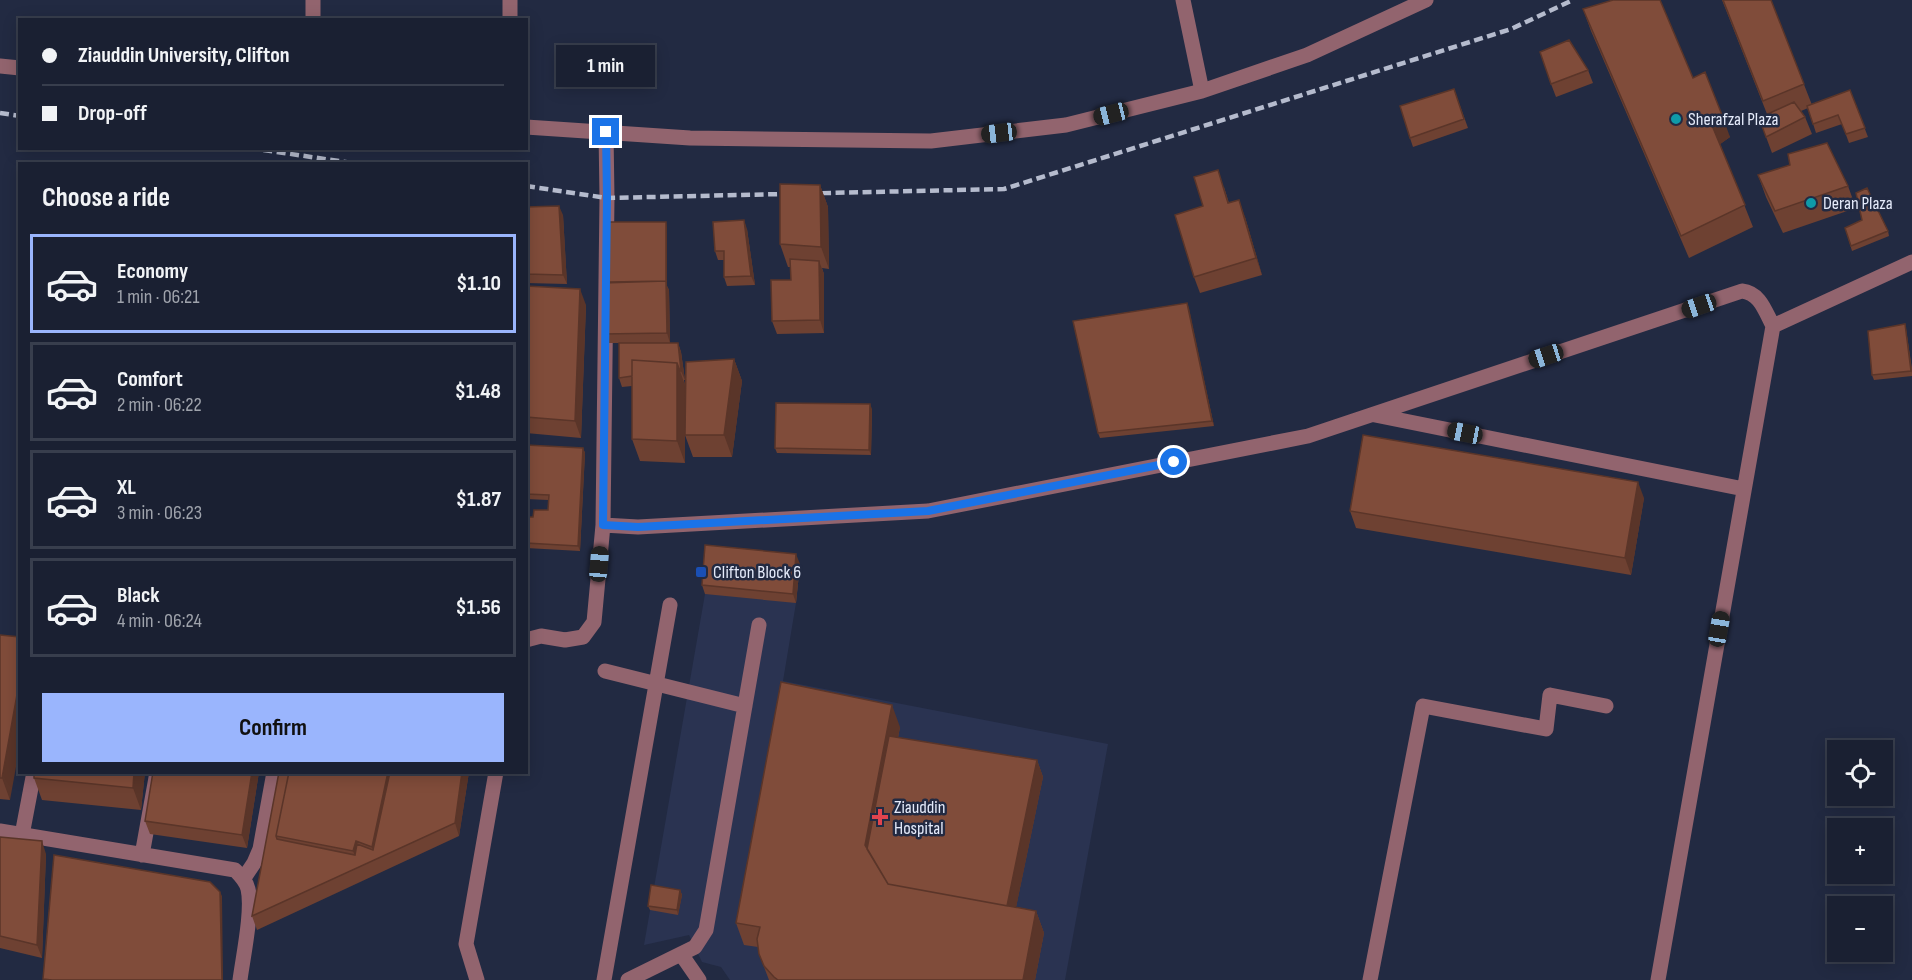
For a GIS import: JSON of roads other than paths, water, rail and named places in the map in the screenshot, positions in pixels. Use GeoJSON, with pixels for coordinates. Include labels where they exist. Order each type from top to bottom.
{"type":"FeatureCollection","features":[{"type":"Feature","properties":{"kind":"street"},"geometry":{"type":"LineString","coordinates":[[313,0],[313,18]]}},
{"type":"Feature","properties":{"kind":"street"},"geometry":{"type":"LineString","coordinates":[[510,0],[510,18]]}},
{"type":"Feature","properties":{"kind":"street"},"geometry":{"type":"LineString","coordinates":[[1183,0],[1202,91]]}},
{"type":"Feature","properties":{"kind":"street"},"geometry":{"type":"LineString","coordinates":[[528,127],[690,138],[931,141],[1066,125],[1202,91],[1307,55],[1402,5],[1426,0]]}},
{"type":"Feature","properties":{"kind":"street"},"geometry":{"type":"LineString","coordinates":[[0,66],[18,68]]}},
{"type":"Feature","properties":{"kind":"street"},"geometry":{"type":"LineString","coordinates":[[528,639],[541,636],[565,640],[583,637],[594,622],[603,525],[606,132]]}},
{"type":"Feature","properties":{"kind":"street"},"geometry":{"type":"LineString","coordinates":[[1773,326],[1912,262]]}},
{"type":"Feature","properties":{"kind":"street"},"geometry":{"type":"LineString","coordinates":[[603,525],[638,527],[928,511],[1308,436],[1742,291],[1749,292],[1757,296],[1773,326],[1658,980]]}},
{"type":"Feature","properties":{"kind":"street"},"geometry":{"type":"LineString","coordinates":[[1372,414],[1744,489]]}},
{"type":"Feature","properties":{"kind":"street"},"geometry":{"type":"LineString","coordinates":[[604,980],[670,604]]}},
{"type":"Feature","properties":{"kind":"street"},"geometry":{"type":"LineString","coordinates":[[628,980],[694,947],[706,930],[759,625]]}},
{"type":"Feature","properties":{"kind":"street"},"geometry":{"type":"LineString","coordinates":[[605,671],[745,706]]}},
{"type":"Feature","properties":{"kind":"street"},"geometry":{"type":"LineString","coordinates":[[1370,980],[1423,706],[1546,729],[1550,695],[1606,706]]}},
{"type":"Feature","properties":{"kind":"street"},"geometry":{"type":"LineString","coordinates":[[22,835],[34,774]]}},
{"type":"Feature","properties":{"kind":"street"},"geometry":{"type":"LineString","coordinates":[[142,855],[157,774]]}},
{"type":"Feature","properties":{"kind":"street"},"geometry":{"type":"LineString","coordinates":[[244,878],[260,849],[274,774]]}},
{"type":"Feature","properties":{"kind":"street"},"geometry":{"type":"LineString","coordinates":[[477,980],[466,944],[496,774]]}},
{"type":"Feature","properties":{"kind":"street"},"geometry":{"type":"LineString","coordinates":[[0,831],[235,870],[244,878],[250,902],[240,980]]}},
{"type":"Feature","properties":{"kind":"street"},"geometry":{"type":"LineString","coordinates":[[681,954],[699,980]]}},
{"type":"Feature","properties":{"kind":"railway"},"geometry":{"type":"LineString","coordinates":[[528,186],[607,198],[1004,189],[1511,29],[1573,0]]}},
{"type":"Feature","properties":{"kind":"railway"},"geometry":{"type":"LineString","coordinates":[[0,113],[18,116]]}},
{"type":"Feature","properties":{"kind":"railway"},"geometry":{"type":"LineString","coordinates":[[264,150],[345,162]]}},
{"type":"Feature","properties":{"kind":"place","name":"Sherafzal Plaza"},"geometry":{"type":"Point","coordinates":[1676,119]}},
{"type":"Feature","properties":{"kind":"place","name":"Deran Plaza"},"geometry":{"type":"Point","coordinates":[1811,203]}},
{"type":"Feature","properties":{"kind":"place","name":"Clifton Block 6"},"geometry":{"type":"Point","coordinates":[701,572]}},
{"type":"Feature","properties":{"kind":"place","name":"Ziauddin Hospital"},"geometry":{"type":"Point","coordinates":[880,817]}}]}
